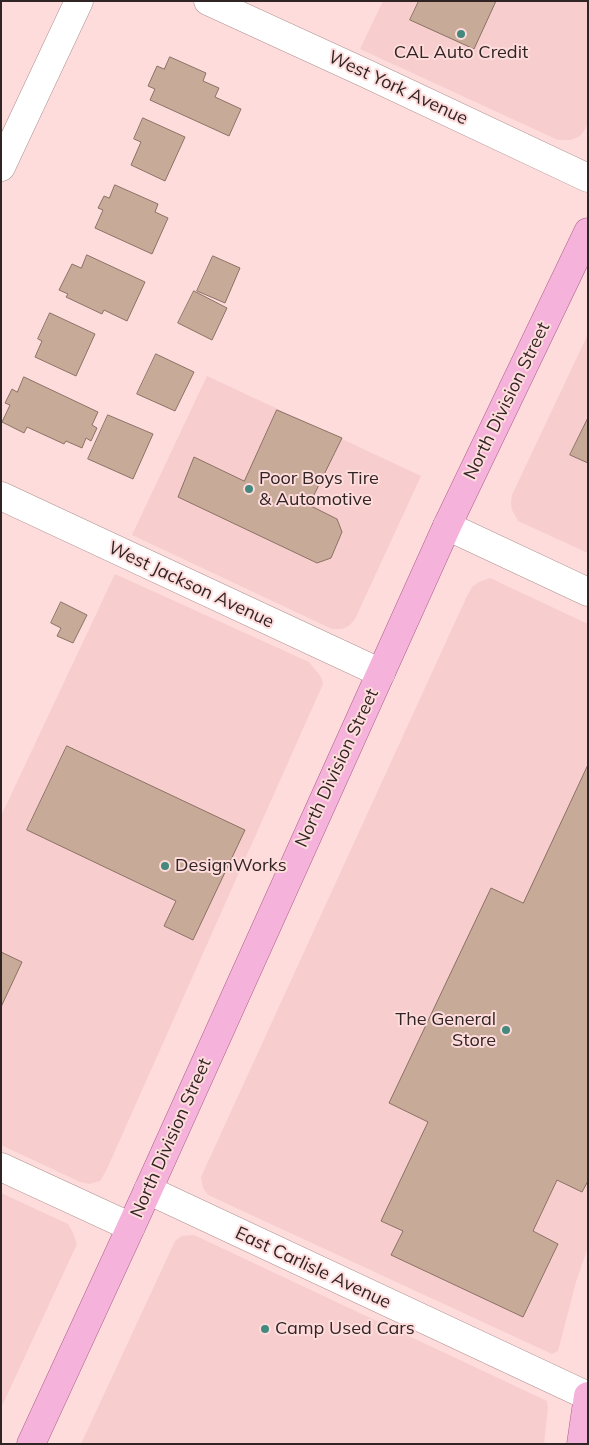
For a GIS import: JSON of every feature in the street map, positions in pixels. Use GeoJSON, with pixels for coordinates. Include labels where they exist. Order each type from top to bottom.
{"type":"FeatureCollection","features":[{"type":"Feature","properties":{"kind":"main road","name":"North Division Street"},"geometry":{"type":"LineString","coordinates":[[31,1444],[148,1190],[447,526],[588,232]]}},
{"type":"Feature","properties":{"kind":"main road"},"geometry":{"type":"LineString","coordinates":[[581,1444],[588,1396]]}},
{"type":"Feature","properties":{"kind":"street"},"geometry":{"type":"LineString","coordinates":[[1,167],[79,1]]}},
{"type":"Feature","properties":{"kind":"street","name":"West York Avenue"},"geometry":{"type":"LineString","coordinates":[[208,1],[365,72],[588,178]]}},
{"type":"Feature","properties":{"kind":"street","name":"West Jackson Avenue"},"geometry":{"type":"LineString","coordinates":[[1,496],[381,674]]}},
{"type":"Feature","properties":{"kind":"street"},"geometry":{"type":"LineString","coordinates":[[447,526],[588,592]]}},
{"type":"Feature","properties":{"kind":"street"},"geometry":{"type":"LineString","coordinates":[[1,1167],[131,1227]]}},
{"type":"Feature","properties":{"kind":"street","name":"East Carlisle Avenue"},"geometry":{"type":"LineString","coordinates":[[148,1190],[588,1396]]}},
{"type":"Feature","properties":{"kind":"shaded area"},"geometry":{"type":"Polygon","coordinates":[[[383,1],[588,1],[588,123],[586,128],[580,136],[571,140],[558,140],[360,49],[383,1]]]}},
{"type":"Feature","properties":{"kind":"shaded area"},"geometry":{"type":"Polygon","coordinates":[[[588,334],[588,553],[518,521],[512,510],[511,503],[512,495],[588,334]]]}},
{"type":"Feature","properties":{"kind":"shaded area"},"geometry":{"type":"Polygon","coordinates":[[[207,376],[421,476],[355,619],[349,626],[342,629],[332,629],[132,535],[207,376]]]}},
{"type":"Feature","properties":{"kind":"shaded area"},"geometry":{"type":"Polygon","coordinates":[[[115,574],[309,662],[321,677],[323,684],[106,1171],[100,1181],[89,1184],[80,1182],[1,1145],[1,816],[115,574]]]}},
{"type":"Feature","properties":{"kind":"shaded area"},"geometry":{"type":"Polygon","coordinates":[[[490,578],[588,624],[588,1247],[576,1282],[558,1351],[552,1354],[208,1195],[203,1188],[201,1177],[467,596],[473,586],[490,578]]]}},
{"type":"Feature","properties":{"kind":"shaded area"},"geometry":{"type":"Polygon","coordinates":[[[1,1193],[68,1224],[77,1244],[1,1408],[1,1193]]]}},
{"type":"Feature","properties":{"kind":"shaded area","name":"Camp Used Cars"},"geometry":{"type":"Polygon","coordinates":[[[194,1235],[547,1401],[544,1444],[81,1444],[175,1241],[182,1236],[194,1235]]]}},
{"type":"Feature","properties":{"kind":"building","name":"CAL Auto Credit"},"geometry":{"type":"Polygon","coordinates":[[[419,1],[496,1],[474,49],[410,20],[419,1]]]}},
{"type":"Feature","properties":{"kind":"building"},"geometry":{"type":"Polygon","coordinates":[[[170,57],[206,73],[203,81],[219,88],[215,97],[241,109],[229,136],[150,100],[155,89],[148,86],[157,66],[164,69],[170,57]]]}},
{"type":"Feature","properties":{"kind":"building"},"geometry":{"type":"Polygon","coordinates":[[[143,118],[185,137],[165,181],[131,165],[141,142],[134,139],[143,118]]]}},
{"type":"Feature","properties":{"kind":"building"},"geometry":{"type":"Polygon","coordinates":[[[115,185],[158,204],[155,212],[168,218],[152,254],[95,228],[103,210],[98,208],[104,196],[109,198],[115,185]]]}},
{"type":"Feature","properties":{"kind":"building"},"geometry":{"type":"Polygon","coordinates":[[[87,255],[145,282],[127,321],[104,310],[102,314],[66,297],[68,294],[59,290],[72,264],[81,268],[87,255]]]}},
{"type":"Feature","properties":{"kind":"building"},"geometry":{"type":"Polygon","coordinates":[[[213,256],[240,268],[225,303],[197,291],[213,256]]]}},
{"type":"Feature","properties":{"kind":"building"},"geometry":{"type":"Polygon","coordinates":[[[194,291],[227,308],[212,340],[178,323],[194,291]]]}},
{"type":"Feature","properties":{"kind":"building"},"geometry":{"type":"Polygon","coordinates":[[[50,313],[95,334],[76,376],[35,357],[42,341],[38,339],[50,313]]]}},
{"type":"Feature","properties":{"kind":"building"},"geometry":{"type":"Polygon","coordinates":[[[156,354],[194,372],[175,411],[137,394],[156,354]]]}},
{"type":"Feature","properties":{"kind":"building"},"geometry":{"type":"Polygon","coordinates":[[[24,377],[98,412],[92,425],[97,428],[91,441],[86,438],[82,448],[66,441],[64,444],[27,427],[24,433],[2,422],[10,405],[5,403],[12,389],[17,392],[24,377]]]}},
{"type":"Feature","properties":{"kind":"building","name":"Poor Boys Tire & Automotive"},"geometry":{"type":"Polygon","coordinates":[[[277,410],[342,438],[309,505],[337,519],[342,532],[331,558],[317,563],[178,497],[194,457],[244,481],[277,410]]]}},
{"type":"Feature","properties":{"kind":"building"},"geometry":{"type":"Polygon","coordinates":[[[108,415],[153,434],[133,479],[88,459],[108,415]]]}},
{"type":"Feature","properties":{"kind":"building"},"geometry":{"type":"Polygon","coordinates":[[[588,418],[588,463],[570,455],[588,418]]]}},
{"type":"Feature","properties":{"kind":"building"},"geometry":{"type":"Polygon","coordinates":[[[61,602],[87,615],[73,643],[57,636],[61,628],[51,623],[61,602]]]}},
{"type":"Feature","properties":{"kind":"building","name":"DesignWorks"},"geometry":{"type":"Polygon","coordinates":[[[67,746],[245,830],[193,940],[164,926],[176,901],[27,830],[67,746]]]}},
{"type":"Feature","properties":{"kind":"building","name":"The General Store"},"geometry":{"type":"Polygon","coordinates":[[[588,765],[588,1181],[582,1192],[557,1180],[533,1231],[558,1244],[523,1317],[391,1255],[403,1231],[381,1221],[428,1122],[389,1103],[491,888],[523,903],[588,765]]]}},
{"type":"Feature","properties":{"kind":"building"},"geometry":{"type":"Polygon","coordinates":[[[1,952],[22,962],[1,1007],[1,952]]]}},
{"type":"Feature","properties":{"kind":"place","name":"CAL Auto Credit"},"geometry":{"type":"Point","coordinates":[461,34]}},
{"type":"Feature","properties":{"kind":"place","name":"Poor Boys Tire & Automotive"},"geometry":{"type":"Point","coordinates":[249,489]}},
{"type":"Feature","properties":{"kind":"place","name":"DesignWorks"},"geometry":{"type":"Point","coordinates":[165,866]}},
{"type":"Feature","properties":{"kind":"place","name":"The General Store"},"geometry":{"type":"Point","coordinates":[506,1030]}},
{"type":"Feature","properties":{"kind":"place","name":"Camp Used Cars"},"geometry":{"type":"Point","coordinates":[265,1329]}}]}
